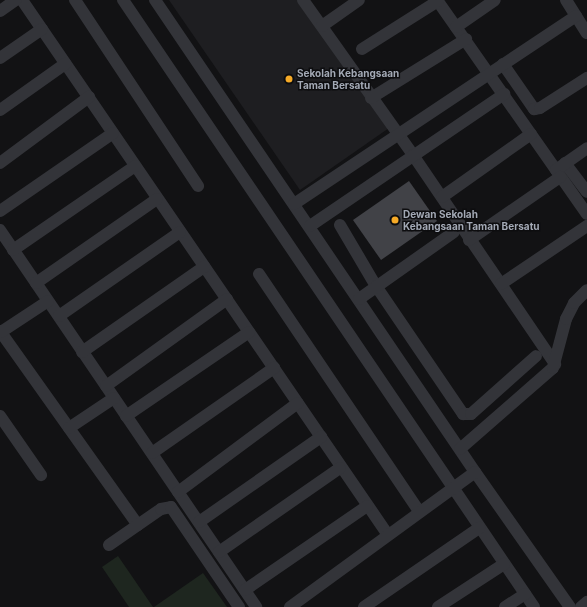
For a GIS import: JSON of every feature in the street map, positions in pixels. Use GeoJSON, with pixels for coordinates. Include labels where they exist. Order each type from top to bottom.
{"type":"FeatureCollection","features":[{"type":"Feature","properties":{"kind":"street"},"geometry":{"type":"LineString","coordinates":[[0,11],[16,0]]}},
{"type":"Feature","properties":{"kind":"street"},"geometry":{"type":"LineString","coordinates":[[22,0],[298,403],[340,468],[388,535]]}},
{"type":"Feature","properties":{"kind":"street"},"geometry":{"type":"LineString","coordinates":[[75,0],[198,186]]}},
{"type":"Feature","properties":{"kind":"street"},"geometry":{"type":"LineString","coordinates":[[123,0],[479,528],[534,607]]}},
{"type":"Feature","properties":{"kind":"street"},"geometry":{"type":"LineString","coordinates":[[155,0],[310,226],[475,472],[570,607]]}},
{"type":"Feature","properties":{"kind":"street"},"geometry":{"type":"LineString","coordinates":[[303,0],[371,98],[413,155],[469,240],[501,284],[555,364]]}},
{"type":"Feature","properties":{"kind":"street"},"geometry":{"type":"LineString","coordinates":[[322,26],[359,0]]}},
{"type":"Feature","properties":{"kind":"street"},"geometry":{"type":"LineString","coordinates":[[362,49],[438,0],[531,134],[561,170],[587,214]]}},
{"type":"Feature","properties":{"kind":"street"},"geometry":{"type":"LineString","coordinates":[[456,27],[496,0]]}},
{"type":"Feature","properties":{"kind":"street"},"geometry":{"type":"LineString","coordinates":[[566,0],[587,33]]}},
{"type":"Feature","properties":{"kind":"street"},"geometry":{"type":"LineString","coordinates":[[294,204],[397,133],[576,16]]}},
{"type":"Feature","properties":{"kind":"street"},"geometry":{"type":"LineString","coordinates":[[0,58],[42,29]]}},
{"type":"Feature","properties":{"kind":"street"},"geometry":{"type":"LineString","coordinates":[[371,98],[466,39]]}},
{"type":"Feature","properties":{"kind":"street"},"geometry":{"type":"LineString","coordinates":[[0,110],[65,64]]}},
{"type":"Feature","properties":{"kind":"street"},"geometry":{"type":"LineString","coordinates":[[503,64],[534,109],[540,108],[587,78]]}},
{"type":"Feature","properties":{"kind":"street"},"geometry":{"type":"LineString","coordinates":[[310,226],[504,94]]}},
{"type":"Feature","properties":{"kind":"street"},"geometry":{"type":"LineString","coordinates":[[0,162],[89,97]]}},
{"type":"Feature","properties":{"kind":"street"},"geometry":{"type":"LineString","coordinates":[[0,211],[113,132]]}},
{"type":"Feature","properties":{"kind":"street"},"geometry":{"type":"LineString","coordinates":[[442,197],[531,134]]}},
{"type":"Feature","properties":{"kind":"street"},"geometry":{"type":"LineString","coordinates":[[469,240],[561,170],[587,148]]}},
{"type":"Feature","properties":{"kind":"street"},"geometry":{"type":"LineString","coordinates":[[13,250],[135,166]]}},
{"type":"Feature","properties":{"kind":"street"},"geometry":{"type":"LineString","coordinates":[[561,170],[587,192]]}},
{"type":"Feature","properties":{"kind":"street"},"geometry":{"type":"LineString","coordinates":[[36,283],[157,199]]}},
{"type":"Feature","properties":{"kind":"street"},"geometry":{"type":"LineString","coordinates":[[340,225],[376,286],[463,414],[471,414],[536,356]]}},
{"type":"Feature","properties":{"kind":"street"},"geometry":{"type":"LineString","coordinates":[[501,284],[587,226]]}},
{"type":"Feature","properties":{"kind":"street"},"geometry":{"type":"LineString","coordinates":[[0,230],[256,607]]}},
{"type":"Feature","properties":{"kind":"street"},"geometry":{"type":"LineString","coordinates":[[59,316],[180,232]]}},
{"type":"Feature","properties":{"kind":"street"},"geometry":{"type":"LineString","coordinates":[[359,299],[454,232]]}},
{"type":"Feature","properties":{"kind":"street"},"geometry":{"type":"LineString","coordinates":[[82,352],[204,267]]}},
{"type":"Feature","properties":{"kind":"street"},"geometry":{"type":"LineString","coordinates":[[259,274],[420,511]]}},
{"type":"Feature","properties":{"kind":"street"},"geometry":{"type":"LineString","coordinates":[[460,449],[555,364],[566,319],[574,303],[587,290]]}},
{"type":"Feature","properties":{"kind":"street"},"geometry":{"type":"LineString","coordinates":[[106,386],[227,299]]}},
{"type":"Feature","properties":{"kind":"street"},"geometry":{"type":"LineString","coordinates":[[48,301],[0,332],[138,525]]}},
{"type":"Feature","properties":{"kind":"street"},"geometry":{"type":"LineString","coordinates":[[126,416],[249,332]]}},
{"type":"Feature","properties":{"kind":"street"},"geometry":{"type":"LineString","coordinates":[[152,453],[274,368]]}},
{"type":"Feature","properties":{"kind":"street"},"geometry":{"type":"LineString","coordinates":[[69,428],[114,398]]}},
{"type":"Feature","properties":{"kind":"street"},"geometry":{"type":"LineString","coordinates":[[178,492],[298,403]]}},
{"type":"Feature","properties":{"kind":"street"},"geometry":{"type":"LineString","coordinates":[[0,416],[40,475]]}},
{"type":"Feature","properties":{"kind":"street"},"geometry":{"type":"LineString","coordinates":[[199,522],[321,437]]}},
{"type":"Feature","properties":{"kind":"street"},"geometry":{"type":"LineString","coordinates":[[219,552],[340,468]]}},
{"type":"Feature","properties":{"kind":"street"},"geometry":{"type":"LineString","coordinates":[[290,607],[475,472]]}},
{"type":"Feature","properties":{"kind":"street"},"geometry":{"type":"LineString","coordinates":[[245,590],[367,506]]}},
{"type":"Feature","properties":{"kind":"street"},"geometry":{"type":"LineString","coordinates":[[109,545],[165,507],[174,509],[239,607]]}},
{"type":"Feature","properties":{"kind":"street"},"geometry":{"type":"LineString","coordinates":[[364,607],[479,528]]}},
{"type":"Feature","properties":{"kind":"street"},"geometry":{"type":"LineString","coordinates":[[438,607],[504,564]]}},
{"type":"Feature","properties":{"kind":"street"},"geometry":{"type":"LineString","coordinates":[[505,607],[525,594]]}},
{"type":"Feature","properties":{"kind":"street"},"geometry":{"type":"LineString","coordinates":[[580,607],[587,602]]}},
{"type":"Feature","properties":{"kind":"shaded area","name":"Sekolah Kebangsaan Taman Bersatu"},"geometry":{"type":"Polygon","coordinates":[[[169,0],[301,0],[389,128],[300,190],[169,0]]]}},
{"type":"Feature","properties":{"kind":"shaded area"},"geometry":{"type":"Polygon","coordinates":[[[118,556],[153,607],[129,607],[102,567],[118,556]]]}},
{"type":"Feature","properties":{"kind":"shaded area"},"geometry":{"type":"Polygon","coordinates":[[[203,573],[227,607],[154,607],[203,573]]]}},
{"type":"Feature","properties":{"kind":"building","name":"Dewan Sekolah Kebangsaan Taman Bersatu"},"geometry":{"type":"Polygon","coordinates":[[[409,181],[437,221],[381,260],[353,220],[409,181]]]}},
{"type":"Feature","properties":{"kind":"place","name":"Sekolah Kebangsaan Taman Bersatu"},"geometry":{"type":"Point","coordinates":[289,79]}},
{"type":"Feature","properties":{"kind":"place","name":"Dewan Sekolah Kebangsaan Taman Bersatu"},"geometry":{"type":"Point","coordinates":[395,220]}}]}
